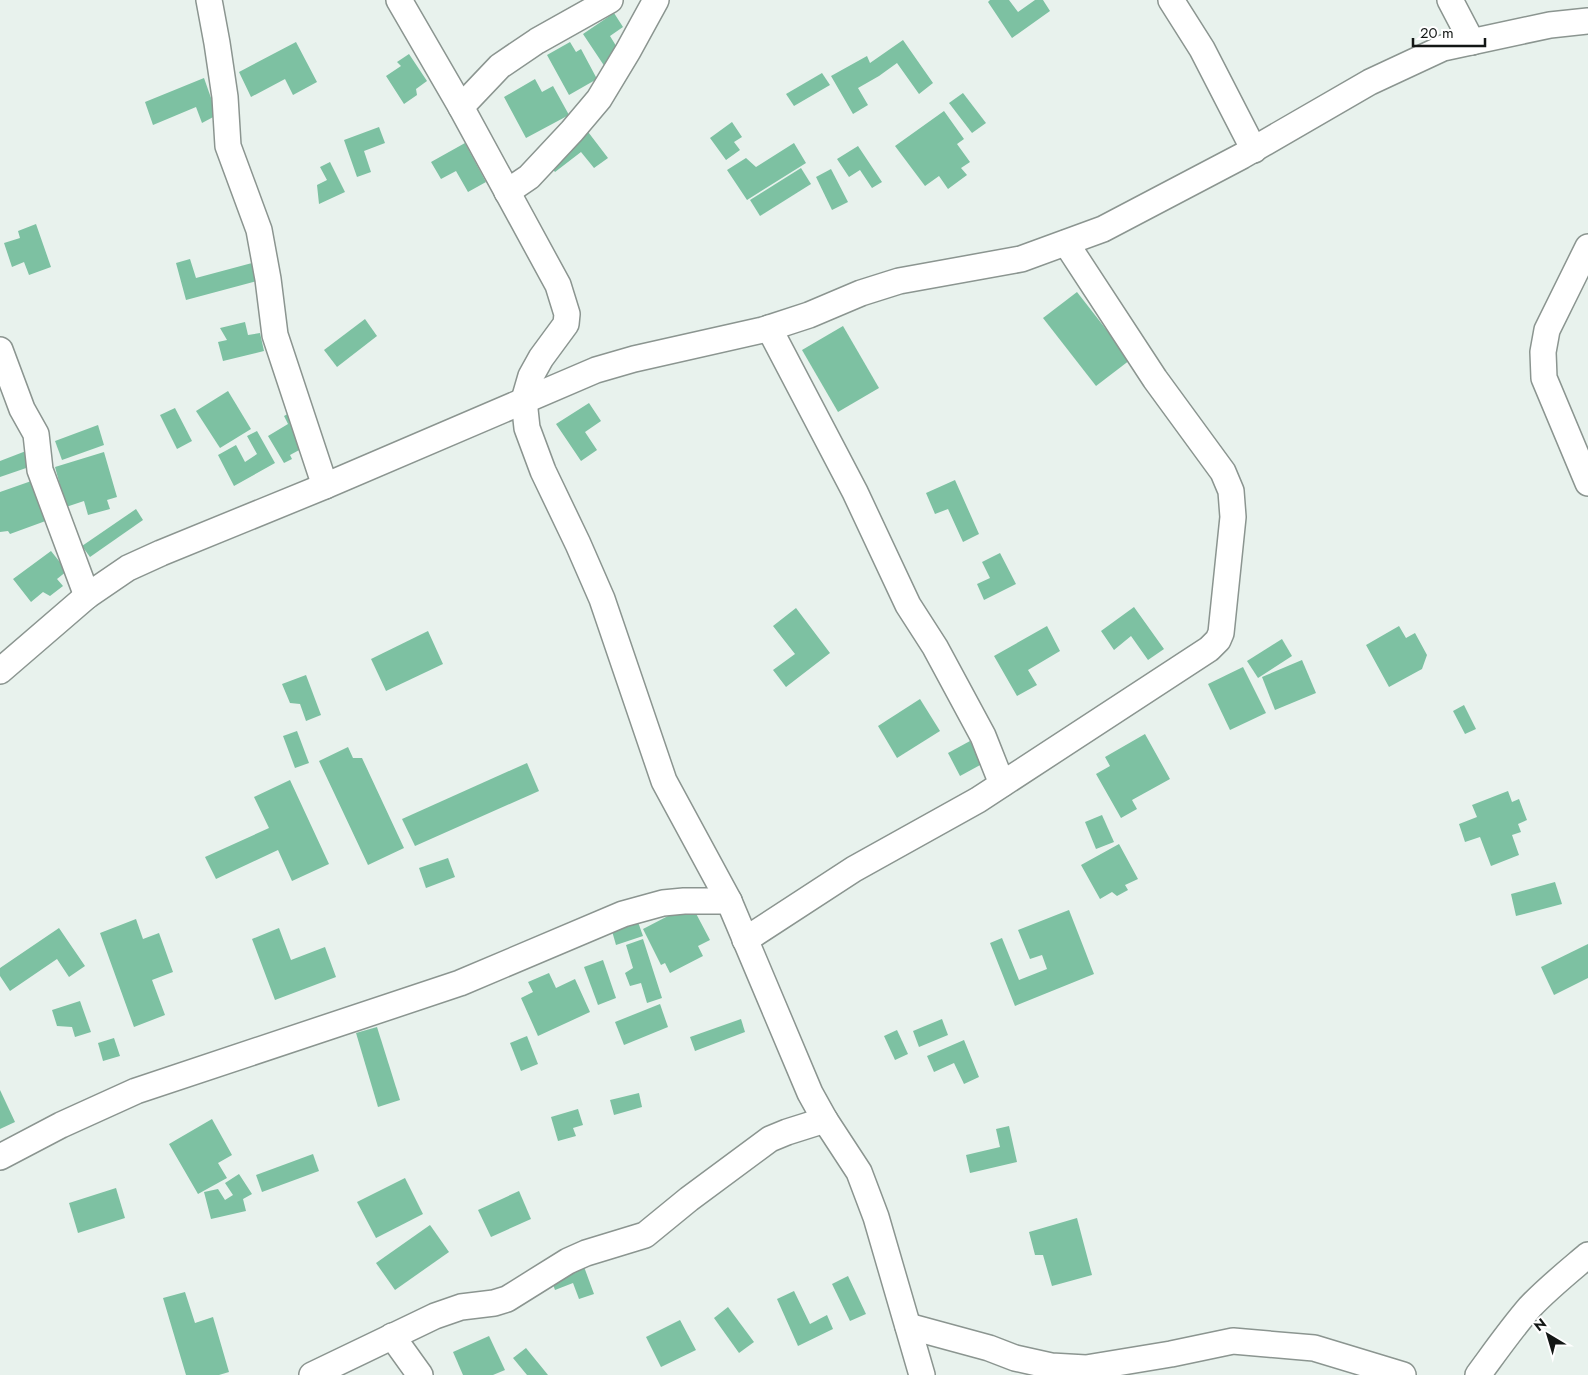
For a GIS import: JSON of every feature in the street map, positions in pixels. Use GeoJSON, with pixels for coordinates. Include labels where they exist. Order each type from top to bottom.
{"type":"FeatureCollection","features":[{"type":"Feature","properties":{"kind":"street"},"geometry":{"type":"LineString","coordinates":[[210,0],[225,97],[228,146],[259,230],[268,279],[275,335],[325,486]]}},
{"type":"Feature","properties":{"kind":"street"},"geometry":{"type":"LineString","coordinates":[[399,0],[462,107],[558,285],[567,314],[566,324],[541,358],[531,376],[524,400],[527,428],[543,471],[602,599],[664,782],[728,901],[810,1093],[859,1172],[876,1217],[922,1375]]}},
{"type":"Feature","properties":{"kind":"street"},"geometry":{"type":"LineString","coordinates":[[462,107],[500,66],[537,41],[610,0]]}},
{"type":"Feature","properties":{"kind":"street"},"geometry":{"type":"LineString","coordinates":[[507,192],[529,177],[599,99],[656,0]]}},
{"type":"Feature","properties":{"kind":"street"},"geometry":{"type":"LineString","coordinates":[[1171,0],[1202,49],[1254,150]]}},
{"type":"Feature","properties":{"kind":"street"},"geometry":{"type":"LineString","coordinates":[[1450,0],[1472,42]]}},
{"type":"Feature","properties":{"kind":"street"},"geometry":{"type":"LineString","coordinates":[[0,671],[87,596],[128,568],[596,370],[634,359],[769,328],[809,315],[861,293],[899,281],[1012,261],[1066,243],[1102,229],[1254,150],[1370,82],[1443,48],[1550,25],[1588,21]]}},
{"type":"Feature","properties":{"kind":"street"},"geometry":{"type":"LineString","coordinates":[[745,940],[854,869],[978,800],[1209,649],[1218,640],[1221,633],[1233,517],[1231,491],[1223,472],[1155,379],[1066,243]]}},
{"type":"Feature","properties":{"kind":"street"},"geometry":{"type":"LineString","coordinates":[[1588,247],[1547,330],[1543,352],[1544,378],[1588,483]]}},
{"type":"Feature","properties":{"kind":"street"},"geometry":{"type":"LineString","coordinates":[[769,328],[855,492],[908,604],[935,647],[983,736],[1002,784]]}},
{"type":"Feature","properties":{"kind":"street"},"geometry":{"type":"LineString","coordinates":[[0,350],[22,409],[36,434],[40,470],[87,596]]}},
{"type":"Feature","properties":{"kind":"street"},"geometry":{"type":"LineString","coordinates":[[0,1157],[61,1125],[136,1091],[460,983],[623,914],[663,903],[728,901]]}},
{"type":"Feature","properties":{"kind":"street"},"geometry":{"type":"LineString","coordinates":[[312,1375],[435,1316],[461,1307],[494,1303],[507,1299],[568,1261],[586,1253],[645,1235],[689,1199],[770,1139],[825,1120]]}},
{"type":"Feature","properties":{"kind":"street"},"geometry":{"type":"LineString","coordinates":[[1478,1375],[1531,1306],[1588,1255]]}},
{"type":"Feature","properties":{"kind":"street"},"geometry":{"type":"LineString","coordinates":[[908,1326],[989,1348],[1016,1358],[1050,1366],[1086,1368],[1233,1341],[1314,1348],[1403,1375]]}},
{"type":"Feature","properties":{"kind":"street"},"geometry":{"type":"LineString","coordinates":[[392,1336],[420,1375]]}},
{"type":"Feature","properties":{"kind":"building"},"geometry":{"type":"Polygon","coordinates":[[[990,0],[1009,0],[1018,12],[1035,0],[1043,0],[1050,11],[1012,38],[988,2],[990,0]]]}},
{"type":"Feature","properties":{"kind":"building"},"geometry":{"type":"Polygon","coordinates":[[[614,13],[623,27],[610,36],[618,49],[607,70],[583,34],[614,13]]]}},
{"type":"Feature","properties":{"kind":"building"},"geometry":{"type":"Polygon","coordinates":[[[903,40],[933,83],[919,94],[897,63],[858,88],[868,105],[853,114],[831,76],[867,56],[870,63],[903,40]]]}},
{"type":"Feature","properties":{"kind":"building"},"geometry":{"type":"Polygon","coordinates":[[[296,42],[317,82],[293,95],[285,79],[251,97],[239,72],[296,42]]]}},
{"type":"Feature","properties":{"kind":"building"},"geometry":{"type":"Polygon","coordinates":[[[570,42],[576,52],[581,49],[597,79],[569,95],[547,55],[570,42]]]}},
{"type":"Feature","properties":{"kind":"building"},"geometry":{"type":"Polygon","coordinates":[[[409,54],[427,81],[416,89],[417,95],[404,104],[386,76],[401,66],[397,62],[409,54]]]}},
{"type":"Feature","properties":{"kind":"building"},"geometry":{"type":"Polygon","coordinates":[[[822,73],[830,85],[794,106],[786,94],[822,73]]]}},
{"type":"Feature","properties":{"kind":"building"},"geometry":{"type":"Polygon","coordinates":[[[204,78],[217,115],[202,123],[196,107],[153,125],[145,102],[204,78]]]}},
{"type":"Feature","properties":{"kind":"building"},"geometry":{"type":"Polygon","coordinates":[[[535,79],[542,92],[553,86],[569,115],[526,138],[504,97],[535,79]]]}},
{"type":"Feature","properties":{"kind":"building"},"geometry":{"type":"Polygon","coordinates":[[[963,93],[986,123],[972,133],[949,103],[963,93]]]}},
{"type":"Feature","properties":{"kind":"building"},"geometry":{"type":"Polygon","coordinates":[[[944,111],[964,139],[957,144],[970,162],[961,168],[967,175],[948,189],[939,176],[925,186],[895,146],[944,111]]]}},
{"type":"Feature","properties":{"kind":"building"},"geometry":{"type":"Polygon","coordinates":[[[732,122],[742,137],[734,142],[740,150],[726,160],[710,138],[732,122]]]}},
{"type":"Feature","properties":{"kind":"building"},"geometry":{"type":"Polygon","coordinates":[[[582,124],[608,158],[594,168],[581,152],[555,172],[541,155],[582,124]]]}},
{"type":"Feature","properties":{"kind":"building"},"geometry":{"type":"Polygon","coordinates":[[[379,127],[385,143],[364,151],[371,172],[357,177],[344,140],[379,127]]]}},
{"type":"Feature","properties":{"kind":"building"},"geometry":{"type":"Polygon","coordinates":[[[465,143],[486,182],[468,192],[456,171],[441,179],[431,162],[465,143]]]}},
{"type":"Feature","properties":{"kind":"building"},"geometry":{"type":"Polygon","coordinates":[[[794,143],[806,163],[747,200],[727,170],[746,158],[756,167],[794,143]]]}},
{"type":"Feature","properties":{"kind":"building"},"geometry":{"type":"Polygon","coordinates":[[[858,146],[882,182],[872,188],[860,170],[849,177],[837,159],[858,146]]]}},
{"type":"Feature","properties":{"kind":"building"},"geometry":{"type":"Polygon","coordinates":[[[330,162],[345,192],[319,204],[317,185],[327,180],[320,167],[330,162]]]}},
{"type":"Feature","properties":{"kind":"building"},"geometry":{"type":"Polygon","coordinates":[[[801,168],[811,184],[760,216],[750,200],[801,168]]]}},
{"type":"Feature","properties":{"kind":"building"},"geometry":{"type":"Polygon","coordinates":[[[831,169],[848,202],[832,210],[816,177],[831,169]]]}},
{"type":"Feature","properties":{"kind":"building"},"geometry":{"type":"Polygon","coordinates":[[[36,224],[51,267],[29,275],[24,262],[12,267],[4,243],[20,238],[18,231],[36,224]]]}},
{"type":"Feature","properties":{"kind":"building"},"geometry":{"type":"Polygon","coordinates":[[[190,259],[196,278],[252,263],[257,281],[186,300],[176,263],[190,259]]]}},
{"type":"Feature","properties":{"kind":"building"},"geometry":{"type":"Polygon","coordinates":[[[1077,292],[1130,360],[1096,386],[1043,318],[1077,292]]]}},
{"type":"Feature","properties":{"kind":"building"},"geometry":{"type":"Polygon","coordinates":[[[365,319],[377,336],[337,367],[324,350],[365,319]]]}},
{"type":"Feature","properties":{"kind":"building"},"geometry":{"type":"Polygon","coordinates":[[[245,322],[248,335],[260,333],[264,351],[223,361],[218,342],[227,340],[220,328],[245,322]]]}},
{"type":"Feature","properties":{"kind":"building"},"geometry":{"type":"Polygon","coordinates":[[[843,326],[879,388],[838,412],[802,350],[843,326]]]}},
{"type":"Feature","properties":{"kind":"building"},"geometry":{"type":"Polygon","coordinates":[[[228,391],[251,429],[220,448],[196,411],[228,391]]]}},
{"type":"Feature","properties":{"kind":"building"},"geometry":{"type":"Polygon","coordinates":[[[589,403],[601,421],[585,432],[597,450],[581,461],[556,424],[589,403]]]}},
{"type":"Feature","properties":{"kind":"building"},"geometry":{"type":"Polygon","coordinates":[[[175,408],[192,441],[177,449],[160,415],[175,408]]]}},
{"type":"Feature","properties":{"kind":"building"},"geometry":{"type":"Polygon","coordinates":[[[295,410],[314,442],[290,455],[292,459],[284,463],[268,436],[288,424],[284,416],[295,410]]]}},
{"type":"Feature","properties":{"kind":"building"},"geometry":{"type":"Polygon","coordinates":[[[98,425],[104,445],[62,460],[55,441],[98,425]]]}},
{"type":"Feature","properties":{"kind":"building"},"geometry":{"type":"Polygon","coordinates":[[[257,431],[275,463],[234,486],[218,455],[236,445],[245,462],[257,454],[247,436],[257,431]]]}},
{"type":"Feature","properties":{"kind":"building"},"geometry":{"type":"Polygon","coordinates":[[[26,451],[32,466],[0,477],[0,461],[26,451]]]}},
{"type":"Feature","properties":{"kind":"building"},"geometry":{"type":"Polygon","coordinates":[[[104,452],[117,497],[107,500],[110,509],[88,515],[84,501],[66,507],[55,467],[104,452]]]}},
{"type":"Feature","properties":{"kind":"building"},"geometry":{"type":"Polygon","coordinates":[[[37,479],[51,519],[10,534],[8,531],[0,532],[0,492],[37,479]]]}},
{"type":"Feature","properties":{"kind":"building"},"geometry":{"type":"Polygon","coordinates":[[[955,480],[979,534],[963,542],[948,509],[935,514],[926,493],[955,480]]]}},
{"type":"Feature","properties":{"kind":"building"},"geometry":{"type":"Polygon","coordinates":[[[136,509],[143,520],[90,557],[82,546],[136,509]]]}},
{"type":"Feature","properties":{"kind":"building"},"geometry":{"type":"Polygon","coordinates":[[[51,551],[67,571],[57,579],[63,586],[50,596],[43,592],[31,602],[13,579],[51,551]]]}},
{"type":"Feature","properties":{"kind":"building"},"geometry":{"type":"Polygon","coordinates":[[[1000,553],[1016,584],[984,600],[977,584],[990,578],[982,562],[1000,553]]]}},
{"type":"Feature","properties":{"kind":"building"},"geometry":{"type":"Polygon","coordinates":[[[1134,607],[1164,649],[1148,660],[1131,636],[1114,650],[1101,631],[1134,607]]]}},
{"type":"Feature","properties":{"kind":"building"},"geometry":{"type":"Polygon","coordinates":[[[796,608],[830,653],[786,687],[773,670],[795,654],[773,626],[796,608]]]}},
{"type":"Feature","properties":{"kind":"building"},"geometry":{"type":"Polygon","coordinates":[[[1047,626],[1060,651],[1028,670],[1037,685],[1017,696],[994,656],[1047,626]]]}},
{"type":"Feature","properties":{"kind":"building"},"geometry":{"type":"Polygon","coordinates":[[[1399,626],[1406,638],[1415,633],[1427,655],[1422,669],[1389,687],[1366,645],[1399,626]]]}},
{"type":"Feature","properties":{"kind":"building"},"geometry":{"type":"Polygon","coordinates":[[[428,631],[443,664],[386,691],[371,659],[428,631]]]}},
{"type":"Feature","properties":{"kind":"building"},"geometry":{"type":"Polygon","coordinates":[[[1282,639],[1292,656],[1258,678],[1247,661],[1282,639]]]}},
{"type":"Feature","properties":{"kind":"building"},"geometry":{"type":"Polygon","coordinates":[[[1302,660],[1316,693],[1275,710],[1262,677],[1302,660]]]}},
{"type":"Feature","properties":{"kind":"building"},"geometry":{"type":"Polygon","coordinates":[[[1243,667],[1266,713],[1230,730],[1208,684],[1243,667]]]}},
{"type":"Feature","properties":{"kind":"building"},"geometry":{"type":"Polygon","coordinates":[[[306,675],[321,715],[306,721],[300,704],[290,703],[282,684],[306,675]]]}},
{"type":"Feature","properties":{"kind":"building"},"geometry":{"type":"Polygon","coordinates":[[[920,699],[940,731],[897,758],[878,726],[920,699]]]}},
{"type":"Feature","properties":{"kind":"building"},"geometry":{"type":"Polygon","coordinates":[[[1464,705],[1476,729],[1465,734],[1453,711],[1464,705]]]}},
{"type":"Feature","properties":{"kind":"building"},"geometry":{"type":"Polygon","coordinates":[[[297,731],[309,763],[295,768],[283,736],[297,731]]]}},
{"type":"Feature","properties":{"kind":"building"},"geometry":{"type":"Polygon","coordinates":[[[1145,734],[1170,779],[1132,800],[1137,809],[1121,818],[1096,774],[1110,766],[1105,757],[1145,734]]]}},
{"type":"Feature","properties":{"kind":"building"},"geometry":{"type":"Polygon","coordinates":[[[970,741],[982,764],[960,776],[948,753],[970,741]]]}},
{"type":"Feature","properties":{"kind":"building"},"geometry":{"type":"Polygon","coordinates":[[[348,747],[353,758],[362,758],[404,848],[368,865],[319,761],[348,747]]]}},
{"type":"Feature","properties":{"kind":"building"},"geometry":{"type":"Polygon","coordinates":[[[527,763],[539,791],[415,846],[402,819],[527,763]]]}},
{"type":"Feature","properties":{"kind":"building"},"geometry":{"type":"Polygon","coordinates":[[[290,780],[329,864],[292,881],[278,850],[216,879],[205,857],[269,828],[254,797],[290,780]]]}},
{"type":"Feature","properties":{"kind":"building"},"geometry":{"type":"Polygon","coordinates":[[[1508,791],[1512,802],[1519,799],[1527,820],[1518,824],[1521,832],[1512,835],[1519,855],[1491,866],[1480,837],[1465,842],[1459,824],[1477,817],[1472,805],[1508,791]]]}},
{"type":"Feature","properties":{"kind":"building"},"geometry":{"type":"Polygon","coordinates":[[[1102,815],[1114,842],[1096,849],[1085,822],[1102,815]]]}},
{"type":"Feature","properties":{"kind":"building"},"geometry":{"type":"Polygon","coordinates":[[[1119,844],[1138,879],[1125,885],[1128,890],[1117,896],[1112,892],[1100,899],[1081,865],[1119,844]]]}},
{"type":"Feature","properties":{"kind":"building"},"geometry":{"type":"Polygon","coordinates":[[[448,858],[455,877],[426,888],[419,868],[448,858]]]}},
{"type":"Feature","properties":{"kind":"building"},"geometry":{"type":"Polygon","coordinates":[[[1555,882],[1562,904],[1516,916],[1511,894],[1555,882]]]}},
{"type":"Feature","properties":{"kind":"building"},"geometry":{"type":"Polygon","coordinates":[[[691,904],[710,940],[698,946],[703,956],[670,973],[665,963],[661,965],[643,929],[691,904]]]}},
{"type":"Feature","properties":{"kind":"building"},"geometry":{"type":"Polygon","coordinates":[[[1069,910],[1094,974],[1015,1006],[990,943],[1002,938],[1019,980],[1047,969],[1042,955],[1030,959],[1018,930],[1069,910]]]}},
{"type":"Feature","properties":{"kind":"building"},"geometry":{"type":"Polygon","coordinates":[[[136,919],[143,939],[159,933],[173,972],[152,980],[165,1015],[134,1027],[100,933],[136,919]]]}},
{"type":"Feature","properties":{"kind":"building"},"geometry":{"type":"Polygon","coordinates":[[[638,922],[643,936],[616,945],[612,931],[638,922]]]}},
{"type":"Feature","properties":{"kind":"building"},"geometry":{"type":"Polygon","coordinates":[[[59,928],[85,966],[69,977],[57,959],[10,991],[0,976],[0,968],[59,928]]]}},
{"type":"Feature","properties":{"kind":"building"},"geometry":{"type":"Polygon","coordinates":[[[279,928],[291,960],[325,947],[336,977],[275,1000],[252,939],[279,928]]]}},
{"type":"Feature","properties":{"kind":"building"},"geometry":{"type":"Polygon","coordinates":[[[643,939],[662,998],[647,1003],[641,983],[630,986],[625,973],[633,968],[626,945],[643,939]]]}},
{"type":"Feature","properties":{"kind":"building"},"geometry":{"type":"Polygon","coordinates":[[[1588,944],[1588,978],[1554,995],[1541,967],[1588,944]]]}},
{"type":"Feature","properties":{"kind":"building"},"geometry":{"type":"Polygon","coordinates":[[[603,960],[616,998],[598,1005],[584,967],[603,960]]]}},
{"type":"Feature","properties":{"kind":"building"},"geometry":{"type":"Polygon","coordinates":[[[549,973],[556,988],[575,979],[590,1012],[538,1036],[521,998],[533,992],[528,982],[549,973]]]}},
{"type":"Feature","properties":{"kind":"building"},"geometry":{"type":"Polygon","coordinates":[[[80,1001],[91,1032],[75,1037],[72,1027],[57,1026],[52,1010],[80,1001]]]}},
{"type":"Feature","properties":{"kind":"building"},"geometry":{"type":"Polygon","coordinates":[[[660,1004],[668,1027],[624,1045],[615,1022],[660,1004]]]}},
{"type":"Feature","properties":{"kind":"building"},"geometry":{"type":"Polygon","coordinates":[[[741,1019],[745,1032],[695,1051],[690,1037],[741,1019]]]}},
{"type":"Feature","properties":{"kind":"building"},"geometry":{"type":"Polygon","coordinates":[[[942,1019],[948,1035],[919,1047],[913,1031],[942,1019]]]}},
{"type":"Feature","properties":{"kind":"building"},"geometry":{"type":"Polygon","coordinates":[[[377,1027],[400,1100],[378,1107],[356,1033],[377,1027]]]}},
{"type":"Feature","properties":{"kind":"building"},"geometry":{"type":"Polygon","coordinates":[[[897,1030],[908,1054],[895,1060],[884,1036],[897,1030]]]}},
{"type":"Feature","properties":{"kind":"building"},"geometry":{"type":"Polygon","coordinates":[[[527,1036],[538,1064],[521,1071],[510,1043],[527,1036]]]}},
{"type":"Feature","properties":{"kind":"building"},"geometry":{"type":"Polygon","coordinates":[[[114,1038],[120,1056],[103,1061],[98,1043],[114,1038]]]}},
{"type":"Feature","properties":{"kind":"building"},"geometry":{"type":"Polygon","coordinates":[[[964,1040],[979,1077],[964,1084],[954,1063],[934,1072],[927,1056],[964,1040]]]}},
{"type":"Feature","properties":{"kind":"building"},"geometry":{"type":"Polygon","coordinates":[[[0,1090],[15,1122],[0,1129],[0,1090]]]}},
{"type":"Feature","properties":{"kind":"building"},"geometry":{"type":"Polygon","coordinates":[[[639,1093],[642,1107],[614,1115],[610,1100],[639,1093]]]}},
{"type":"Feature","properties":{"kind":"building"},"geometry":{"type":"Polygon","coordinates":[[[578,1109],[583,1125],[573,1128],[576,1136],[558,1141],[551,1117],[578,1109]]]}},
{"type":"Feature","properties":{"kind":"building"},"geometry":{"type":"Polygon","coordinates":[[[212,1119],[232,1155],[218,1163],[227,1178],[198,1194],[169,1144],[212,1119]]]}},
{"type":"Feature","properties":{"kind":"building"},"geometry":{"type":"Polygon","coordinates":[[[1009,1126],[1017,1162],[970,1173],[966,1155],[1000,1147],[996,1129],[1009,1126]]]}},
{"type":"Feature","properties":{"kind":"building"},"geometry":{"type":"Polygon","coordinates":[[[313,1154],[319,1171],[262,1192],[256,1175],[313,1154]]]}},
{"type":"Feature","properties":{"kind":"building"},"geometry":{"type":"Polygon","coordinates":[[[239,1174],[252,1194],[243,1199],[246,1211],[211,1219],[204,1192],[218,1189],[225,1200],[233,1195],[225,1183],[239,1174]]]}},
{"type":"Feature","properties":{"kind":"building"},"geometry":{"type":"Polygon","coordinates":[[[405,1178],[423,1214],[376,1238],[357,1202],[405,1178]]]}},
{"type":"Feature","properties":{"kind":"building"},"geometry":{"type":"Polygon","coordinates":[[[116,1188],[125,1218],[78,1233],[69,1203],[116,1188]]]}},
{"type":"Feature","properties":{"kind":"building"},"geometry":{"type":"Polygon","coordinates":[[[519,1191],[531,1219],[491,1237],[478,1210],[519,1191]]]}},
{"type":"Feature","properties":{"kind":"building"},"geometry":{"type":"Polygon","coordinates":[[[1077,1218],[1092,1275],[1052,1286],[1043,1255],[1035,1255],[1029,1232],[1077,1218]]]}},
{"type":"Feature","properties":{"kind":"building"},"geometry":{"type":"Polygon","coordinates":[[[430,1225],[449,1252],[395,1290],[376,1263],[430,1225]]]}},
{"type":"Feature","properties":{"kind":"building"},"geometry":{"type":"Polygon","coordinates":[[[583,1264],[594,1294],[579,1299],[573,1283],[555,1290],[550,1276],[583,1264]]]}},
{"type":"Feature","properties":{"kind":"building"},"geometry":{"type":"Polygon","coordinates":[[[848,1276],[866,1314],[850,1321],[832,1284],[848,1276]]]}},
{"type":"Feature","properties":{"kind":"building"},"geometry":{"type":"Polygon","coordinates":[[[794,1291],[810,1324],[827,1315],[833,1329],[798,1346],[777,1299],[794,1291]]]}},
{"type":"Feature","properties":{"kind":"building"},"geometry":{"type":"Polygon","coordinates":[[[185,1292],[195,1323],[213,1317],[229,1372],[219,1375],[186,1375],[163,1298],[185,1292]]]}},
{"type":"Feature","properties":{"kind":"building"},"geometry":{"type":"Polygon","coordinates":[[[728,1307],[754,1342],[739,1353],[714,1318],[728,1307]]]}},
{"type":"Feature","properties":{"kind":"building"},"geometry":{"type":"Polygon","coordinates":[[[680,1320],[696,1350],[661,1367],[646,1337],[680,1320]]]}},
{"type":"Feature","properties":{"kind":"building"},"geometry":{"type":"Polygon","coordinates":[[[489,1336],[505,1370],[493,1375],[463,1375],[453,1352],[489,1336]]]}},
{"type":"Feature","properties":{"kind":"building"},"geometry":{"type":"Polygon","coordinates":[[[526,1348],[548,1375],[527,1375],[513,1358],[526,1348]]]}}]}
